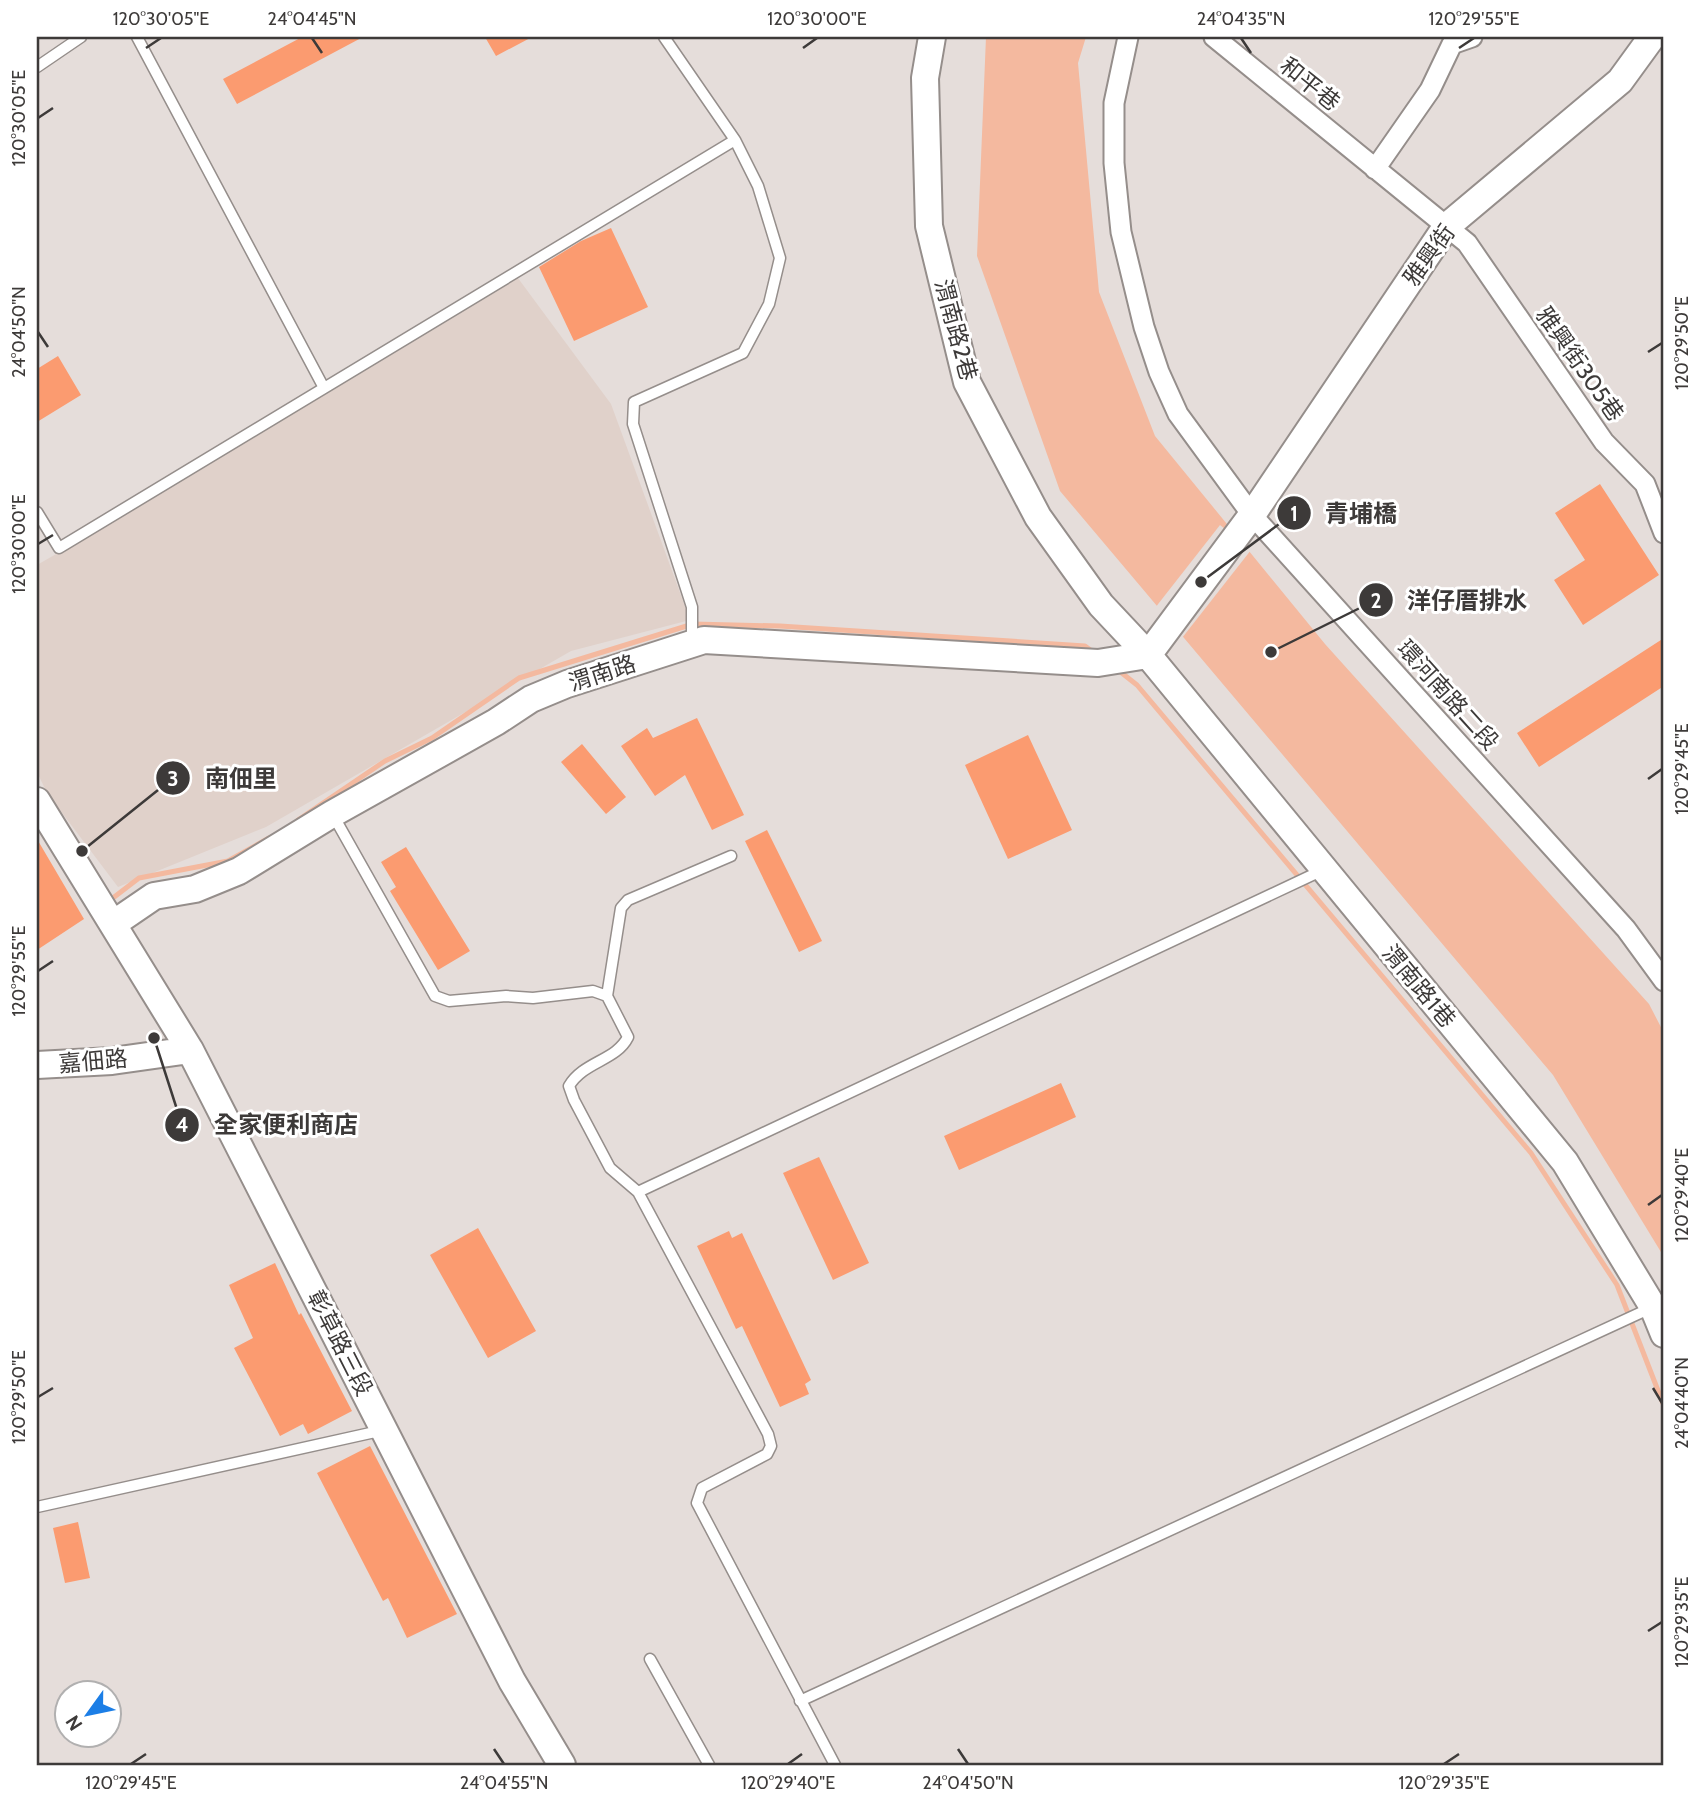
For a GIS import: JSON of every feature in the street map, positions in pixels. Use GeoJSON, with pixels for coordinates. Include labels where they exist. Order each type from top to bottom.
{"type":"FeatureCollection","features":[{"type":"Feature","properties":{"kind":"street","name":"渭南路2巷"},"geometry":{"type":"LineString","coordinates":[[932,37],[925,78],[929,226],[967,382],[1038,517],[1101,605],[1148,655]]}},
{"type":"Feature","properties":{"kind":"street","name":"環河南路二段"},"geometry":{"type":"LineString","coordinates":[[1128,37],[1114,103],[1114,163],[1121,232],[1132,286],[1159,372],[1178,414],[1252,515],[1626,929],[1664,981]]}},
{"type":"Feature","properties":{"kind":"street","name":"和平巷"},"geometry":{"type":"LineString","coordinates":[[1214,37],[1446,227]]}},
{"type":"Feature","properties":{"kind":"street"},"geometry":{"type":"LineString","coordinates":[[1375,169],[1430,90],[1452,44],[1472,37]]}},
{"type":"Feature","properties":{"kind":"street","name":"雅興街"},"geometry":{"type":"LineString","coordinates":[[1148,655],[1252,515],[1446,227],[1620,81],[1652,37]]}},
{"type":"Feature","properties":{"kind":"street","name":"雅興街305巷"},"geometry":{"type":"LineString","coordinates":[[1446,227],[1467,243],[1604,442],[1646,485],[1664,533]]}},
{"type":"Feature","properties":{"kind":"street","name":"渭南路"},"geometry":{"type":"LineString","coordinates":[[113,923],[154,897],[195,889],[239,871],[531,699],[567,684],[704,640],[1098,663],[1148,655]]}},
{"type":"Feature","properties":{"kind":"street","name":"渭南路1巷"},"geometry":{"type":"LineString","coordinates":[[1148,655],[1565,1162],[1653,1307],[1664,1334]]}},
{"type":"Feature","properties":{"kind":"street","name":"彰草路三段"},"geometry":{"type":"LineString","coordinates":[[37,801],[190,1050],[512,1681],[562,1765]]}},
{"type":"Feature","properties":{"kind":"street","name":"嘉佃路"},"geometry":{"type":"LineString","coordinates":[[37,1065],[112,1060],[190,1050]]}},
{"type":"Feature","properties":{"kind":"lane"},"geometry":{"type":"LineString","coordinates":[[37,67],[81,37]]}},
{"type":"Feature","properties":{"kind":"lane"},"geometry":{"type":"LineString","coordinates":[[137,37],[324,388]]}},
{"type":"Feature","properties":{"kind":"lane"},"geometry":{"type":"LineString","coordinates":[[664,37],[735,140],[758,186],[780,258],[769,303],[743,354],[634,402],[633,424],[692,607],[692,644]]}},
{"type":"Feature","properties":{"kind":"lane"},"geometry":{"type":"LineString","coordinates":[[37,512],[59,548],[735,140]]}},
{"type":"Feature","properties":{"kind":"lane"},"geometry":{"type":"LineString","coordinates":[[332,814],[435,996],[449,1001],[506,996],[533,998],[593,990],[607,996]]}},
{"type":"Feature","properties":{"kind":"lane"},"geometry":{"type":"LineString","coordinates":[[731,856],[628,900],[621,908],[607,996],[628,1037],[622,1047],[576,1073],[569,1086],[610,1168],[638,1192],[768,1434],[771,1446],[767,1454],[702,1488],[697,1503],[835,1765]]}},
{"type":"Feature","properties":{"kind":"lane"},"geometry":{"type":"LineString","coordinates":[[638,1192],[1323,869]]}},
{"type":"Feature","properties":{"kind":"lane"},"geometry":{"type":"LineString","coordinates":[[800,1701],[1653,1307]]}},
{"type":"Feature","properties":{"kind":"lane"},"geometry":{"type":"LineString","coordinates":[[37,1507],[384,1430]]}},
{"type":"Feature","properties":{"kind":"lane"},"geometry":{"type":"LineString","coordinates":[[650,1659],[709,1765]]}},
{"type":"Feature","properties":{"kind":"shaded area"},"geometry":{"type":"Polygon","coordinates":[[[986,37],[1086,37],[1078,63],[1099,292],[1155,436],[1325,644],[1649,1004],[1664,1033],[1664,1257],[1553,1075],[1060,491],[977,256],[986,37]]]}},
{"type":"Feature","properties":{"kind":"shaded area"},"geometry":{"type":"Polygon","coordinates":[[[512,270],[611,404],[690,620],[571,651],[266,827],[118,887],[47,793],[37,772],[37,565],[112,522],[512,270]]]}},
{"type":"Feature","properties":{"kind":"pier"},"geometry":{"type":"Polygon","coordinates":[[[1220,525],[1251,550],[1182,638],[1155,608],[1220,525]]]}},
{"type":"Feature","properties":{"kind":"building"},"geometry":{"type":"Polygon","coordinates":[[[302,37],[363,37],[237,104],[223,79],[302,37]]]}},
{"type":"Feature","properties":{"kind":"building"},"geometry":{"type":"Polygon","coordinates":[[[485,37],[532,37],[496,56],[485,37]]]}},
{"type":"Feature","properties":{"kind":"building"},"geometry":{"type":"Polygon","coordinates":[[[611,228],[648,307],[574,341],[539,267],[581,241],[611,228]]]}},
{"type":"Feature","properties":{"kind":"building"},"geometry":{"type":"Polygon","coordinates":[[[58,356],[81,395],[37,422],[37,369],[58,356]]]}},
{"type":"Feature","properties":{"kind":"building"},"geometry":{"type":"Polygon","coordinates":[[[1600,484],[1659,575],[1583,625],[1554,580],[1585,560],[1555,513],[1600,484]]]}},
{"type":"Feature","properties":{"kind":"building"},"geometry":{"type":"Polygon","coordinates":[[[1664,638],[1664,686],[1539,767],[1517,733],[1664,638]]]}},
{"type":"Feature","properties":{"kind":"building"},"geometry":{"type":"Polygon","coordinates":[[[697,718],[744,815],[712,830],[685,775],[655,796],[621,746],[647,728],[653,738],[697,718]]]}},
{"type":"Feature","properties":{"kind":"building"},"geometry":{"type":"Polygon","coordinates":[[[1028,735],[1072,830],[1008,859],[965,765],[1028,735]]]}},
{"type":"Feature","properties":{"kind":"building"},"geometry":{"type":"Polygon","coordinates":[[[582,744],[626,797],[606,814],[561,762],[582,744]]]}},
{"type":"Feature","properties":{"kind":"building"},"geometry":{"type":"Polygon","coordinates":[[[767,830],[822,941],[799,952],[745,841],[767,830]]]}},
{"type":"Feature","properties":{"kind":"building"},"geometry":{"type":"Polygon","coordinates":[[[37,839],[84,919],[37,950],[37,839]]]}},
{"type":"Feature","properties":{"kind":"building"},"geometry":{"type":"Polygon","coordinates":[[[406,847],[470,951],[438,970],[390,891],[396,887],[381,862],[406,847]]]}},
{"type":"Feature","properties":{"kind":"building"},"geometry":{"type":"Polygon","coordinates":[[[1061,1083],[1076,1117],[959,1170],[944,1136],[1061,1083]]]}},
{"type":"Feature","properties":{"kind":"building"},"geometry":{"type":"Polygon","coordinates":[[[819,1157],[869,1263],[833,1280],[783,1173],[819,1157]]]}},
{"type":"Feature","properties":{"kind":"building"},"geometry":{"type":"Polygon","coordinates":[[[478,1228],[536,1331],[488,1358],[430,1255],[478,1228]]]}},
{"type":"Feature","properties":{"kind":"building"},"geometry":{"type":"Polygon","coordinates":[[[729,1231],[732,1238],[742,1233],[811,1380],[805,1384],[809,1394],[780,1407],[742,1326],[736,1329],[697,1246],[729,1231]]]}},
{"type":"Feature","properties":{"kind":"building"},"geometry":{"type":"Polygon","coordinates":[[[275,1263],[299,1315],[301,1313],[352,1411],[308,1434],[303,1424],[280,1436],[234,1348],[253,1338],[229,1285],[275,1263]]]}},
{"type":"Feature","properties":{"kind":"building"},"geometry":{"type":"Polygon","coordinates":[[[370,1446],[457,1614],[407,1638],[388,1598],[383,1601],[317,1473],[370,1446]]]}},
{"type":"Feature","properties":{"kind":"building"},"geometry":{"type":"Polygon","coordinates":[[[78,1522],[90,1578],[65,1583],[53,1528],[78,1522]]]}},
{"type":"Feature","properties":{"kind":"waterway"},"geometry":{"type":"LineString","coordinates":[[298,820],[385,761],[432,738],[519,678],[693,624],[780,626],[1085,646],[1093,652]]}},
{"type":"Feature","properties":{"kind":"waterway"},"geometry":{"type":"LineString","coordinates":[[1118,670],[1137,685],[1531,1153],[1617,1285],[1664,1406]]}},
{"type":"Feature","properties":{"kind":"waterway"},"geometry":{"type":"LineString","coordinates":[[109,901],[139,878],[228,861],[269,838]]}},
{"type":"Feature","properties":{"kind":"place","name":"青埔橋"},"geometry":{"type":"Point","coordinates":[1201,582]}},
{"type":"Feature","properties":{"kind":"place","name":"洋仔厝排水"},"geometry":{"type":"Point","coordinates":[1271,652]}},
{"type":"Feature","properties":{"kind":"place","name":"南佃里"},"geometry":{"type":"Point","coordinates":[82,851]}},
{"type":"Feature","properties":{"kind":"place","name":"全家便利商店"},"geometry":{"type":"Point","coordinates":[154,1038]}}]}
